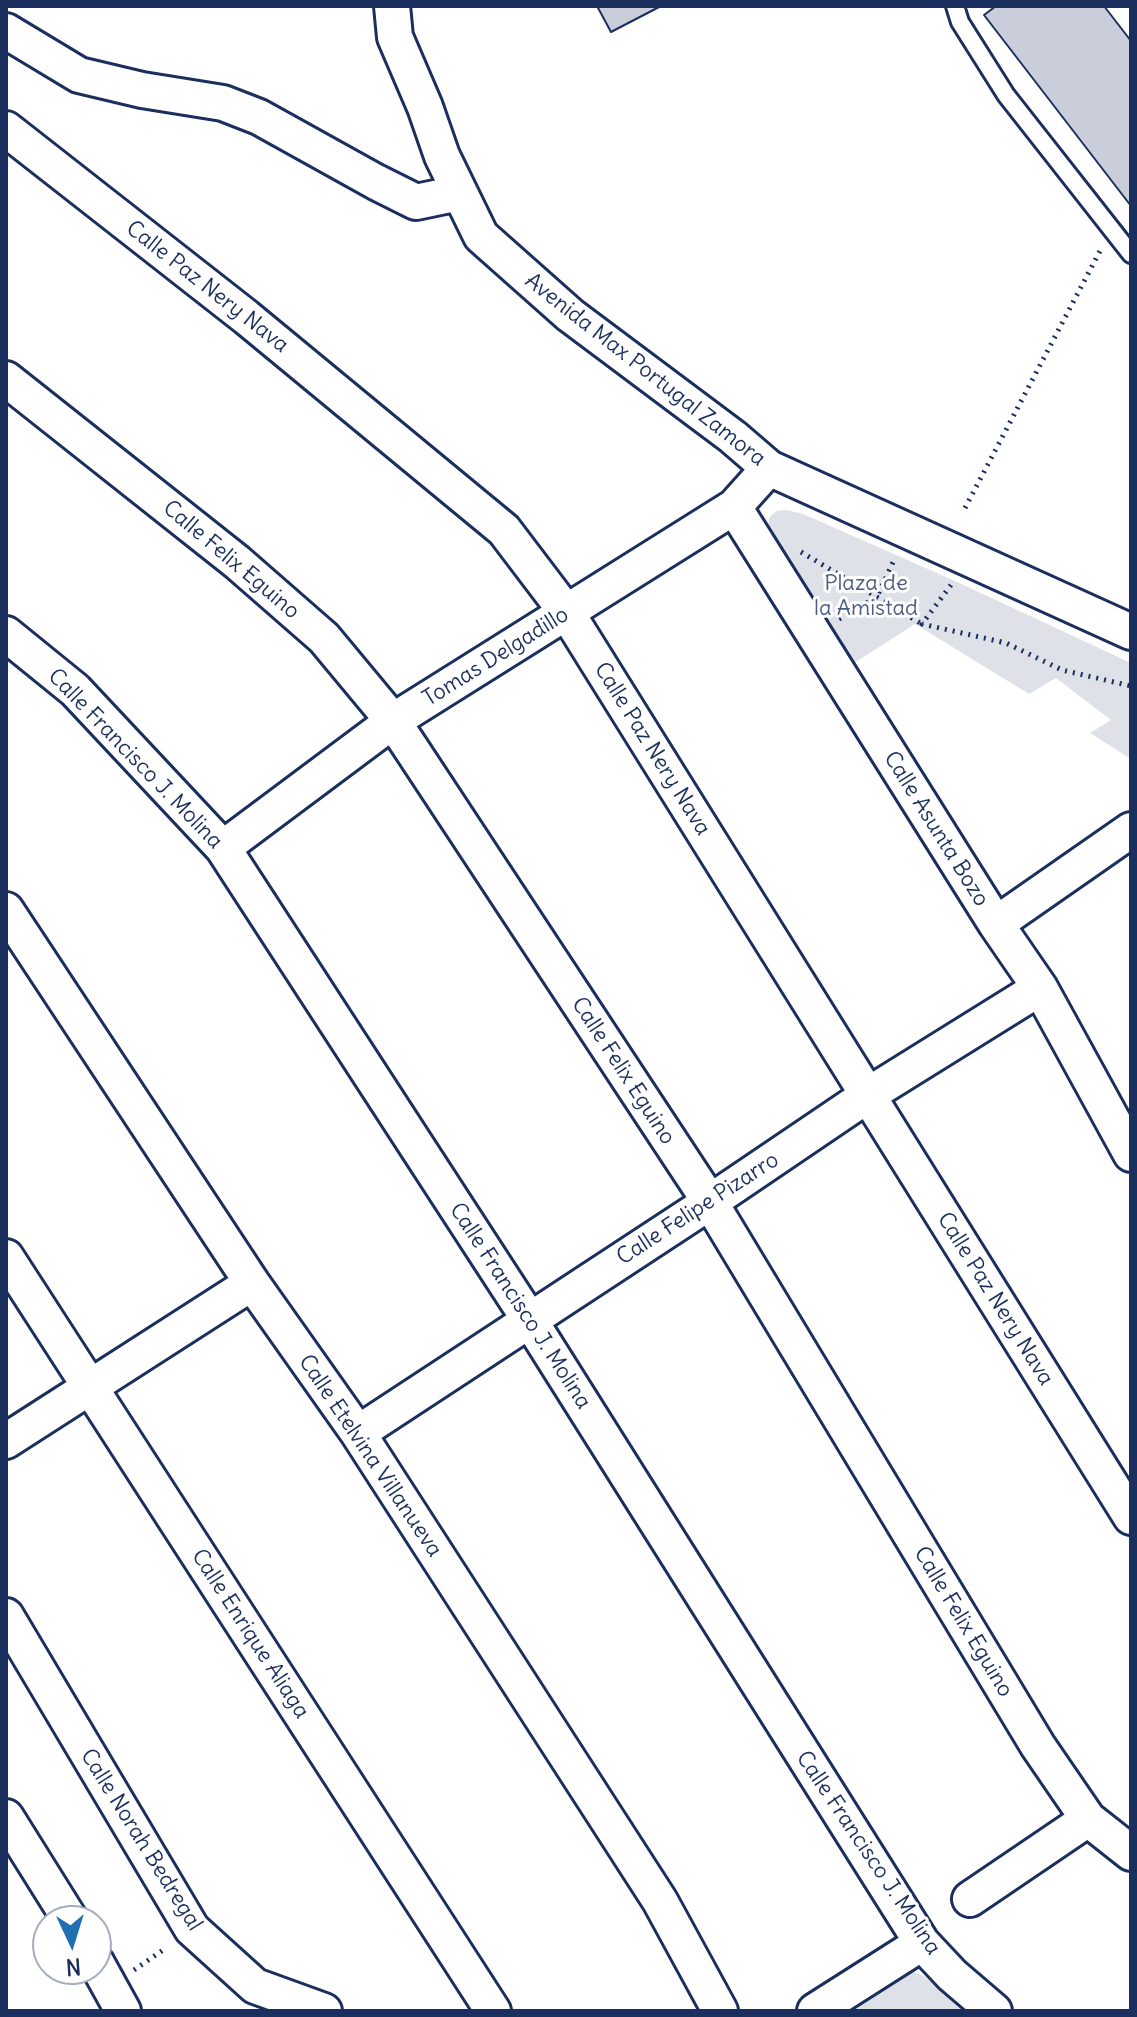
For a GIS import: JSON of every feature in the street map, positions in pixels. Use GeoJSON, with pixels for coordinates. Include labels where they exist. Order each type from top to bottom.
{"type":"FeatureCollection","features":[{"type":"Feature","properties":{"kind":"street","name":"Avenida Max Portugal Zamora"},"geometry":{"type":"LineString","coordinates":[[392,6],[395,37],[459,193],[481,236],[521,273],[623,357],[733,437],[769,468],[1131,632]]}},
{"type":"Feature","properties":{"kind":"street"},"geometry":{"type":"LineString","coordinates":[[6,31],[79,75],[142,90],[223,103],[259,117],[416,202],[459,193]]}},
{"type":"Feature","properties":{"kind":"street","name":"Calle Paz Nery Nava"},"geometry":{"type":"LineString","coordinates":[[6,129],[246,317],[504,530],[567,613],[1131,1517]]}},
{"type":"Feature","properties":{"kind":"street","name":"Calle Felix Eguino"},"geometry":{"type":"LineString","coordinates":[[6,379],[237,562],[314,629],[393,721],[710,1202],[1038,1746],[1088,1819],[1131,1853]]}},
{"type":"Feature","properties":{"kind":"street","name":"Tomas Delgadillo"},"geometry":{"type":"LineString","coordinates":[[223,848],[393,721],[734,507],[769,468]]}},
{"type":"Feature","properties":{"kind":"street","name":"Calle Asunta Bozo"},"geometry":{"type":"LineString","coordinates":[[734,507],[996,924],[1040,988],[1131,1154]]}},
{"type":"Feature","properties":{"kind":"street","name":"Calle Francisco J. Molina"},"geometry":{"type":"LineString","coordinates":[[7,635],[75,690],[223,848],[529,1319],[922,1943],[952,1975],[994,2011]]}},
{"type":"Feature","properties":{"kind":"street"},"geometry":{"type":"LineString","coordinates":[[996,924],[1131,830]]}},
{"type":"Feature","properties":{"kind":"street","name":"Calle Etelvina Villanueva"},"geometry":{"type":"LineString","coordinates":[[6,910],[252,1283],[358,1433],[660,1901],[720,2011]]}},
{"type":"Feature","properties":{"kind":"street","name":"Calle Felipe Pizarro"},"geometry":{"type":"LineString","coordinates":[[358,1433],[868,1095],[1040,988]]}},
{"type":"Feature","properties":{"kind":"street","name":"Calle Enrique Aliaga"},"geometry":{"type":"LineString","coordinates":[[6,1257],[493,2011]]}},
{"type":"Feature","properties":{"kind":"street"},"geometry":{"type":"LineString","coordinates":[[6,1441],[252,1283]]}},
{"type":"Feature","properties":{"kind":"street","name":"Calle Norah Bedregal"},"geometry":{"type":"LineString","coordinates":[[6,1616],[192,1929],[255,1986],[324,2011]]}},
{"type":"Feature","properties":{"kind":"street"},"geometry":{"type":"LineString","coordinates":[[6,1817],[61,1905]]}},
{"type":"Feature","properties":{"kind":"street"},"geometry":{"type":"LineString","coordinates":[[970,1899],[1088,1819]]}},
{"type":"Feature","properties":{"kind":"street"},"geometry":{"type":"LineString","coordinates":[[815,2011],[922,1943]]}},
{"type":"Feature","properties":{"kind":"lane"},"geometry":{"type":"LineString","coordinates":[[955,6],[960,22],[1006,95],[1131,254]]}},
{"type":"Feature","properties":{"kind":"path"},"geometry":{"type":"LineString","coordinates":[[965,508],[1111,230]]}},
{"type":"Feature","properties":{"kind":"path"},"geometry":{"type":"LineString","coordinates":[[788,544],[922,624],[1006,643],[1062,670],[1131,686]]}},
{"type":"Feature","properties":{"kind":"path"},"geometry":{"type":"LineString","coordinates":[[828,625],[877,597],[893,563],[881,553]]}},
{"type":"Feature","properties":{"kind":"path"},"geometry":{"type":"LineString","coordinates":[[937,579],[965,592]]}},
{"type":"Feature","properties":{"kind":"path"},"geometry":{"type":"LineString","coordinates":[[922,624],[951,586]]}},
{"type":"Feature","properties":{"kind":"path"},"geometry":{"type":"LineString","coordinates":[[110,1987],[192,1929]]}},
{"type":"Feature","properties":{"kind":"green space","name":"Plaza de la Amistad"},"geometry":{"type":"Polygon","coordinates":[[[776,511],[803,514],[955,581],[1131,663],[1131,759],[1090,733],[1111,720],[1056,678],[1029,694],[915,624],[851,665],[768,531],[769,518],[776,511]]]}},
{"type":"Feature","properties":{"kind":"green space"},"geometry":{"type":"Polygon","coordinates":[[[913,1972],[924,1976],[965,2011],[842,2011],[902,1974],[913,1972]]]}},
{"type":"Feature","properties":{"kind":"building"},"geometry":{"type":"Polygon","coordinates":[[[597,6],[661,6],[611,32],[597,6]]]}},
{"type":"Feature","properties":{"kind":"building"},"geometry":{"type":"Polygon","coordinates":[[[996,6],[1104,6],[1131,41],[1131,206],[984,15],[996,6]]]}}]}
